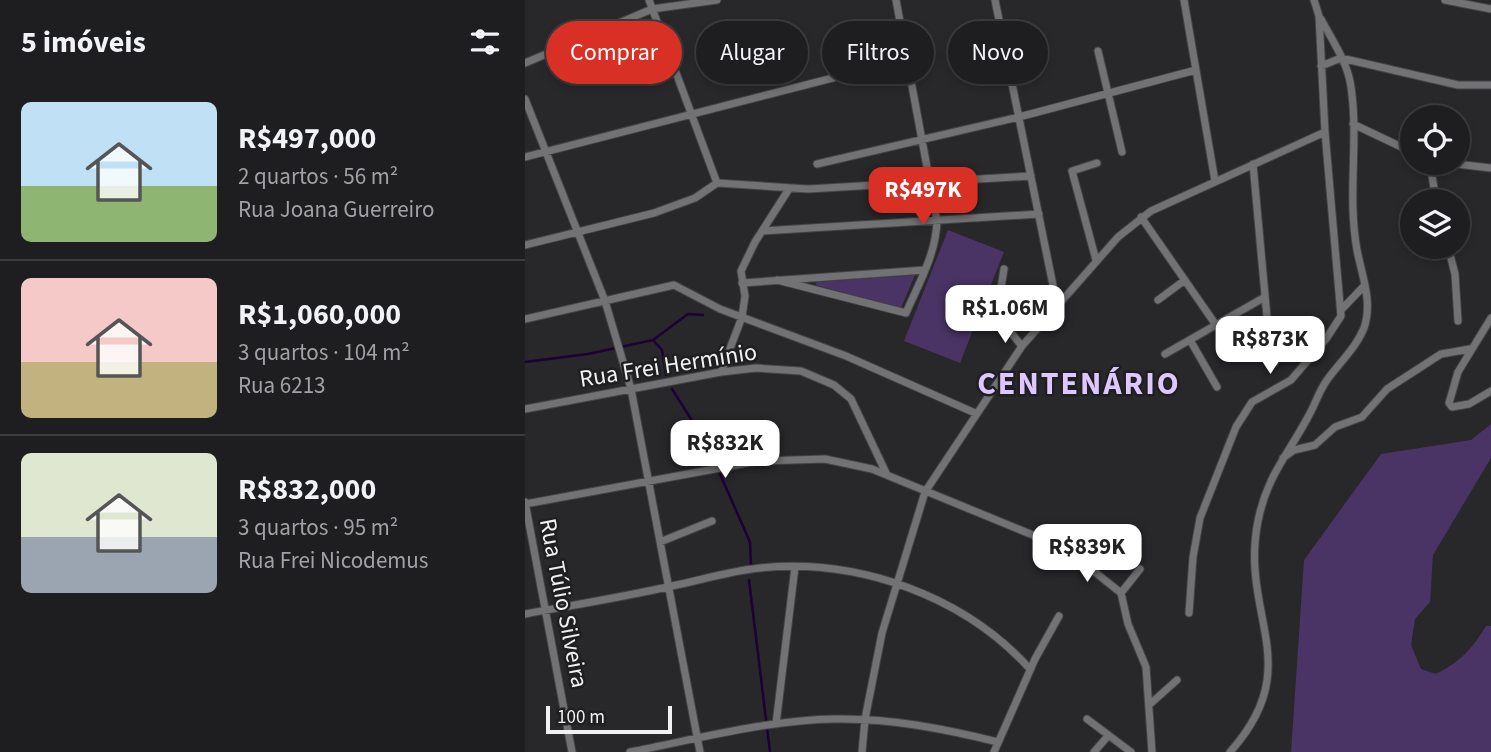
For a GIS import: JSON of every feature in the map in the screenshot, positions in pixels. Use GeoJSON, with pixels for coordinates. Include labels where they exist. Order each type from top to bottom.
{"type":"FeatureCollection","features":[{"type":"Feature","properties":{"kind":"street"},"geometry":{"type":"LineString","coordinates":[[649,0],[717,183]]}},
{"type":"Feature","properties":{"kind":"street"},"geometry":{"type":"LineString","coordinates":[[525,63],[652,9],[717,0]]}},
{"type":"Feature","properties":{"kind":"street"},"geometry":{"type":"LineString","coordinates":[[895,0],[899,21]]}},
{"type":"Feature","properties":{"kind":"street"},"geometry":{"type":"LineString","coordinates":[[995,0],[1057,305]]}},
{"type":"Feature","properties":{"kind":"street"},"geometry":{"type":"LineString","coordinates":[[1184,0],[1215,181]]}},
{"type":"Feature","properties":{"kind":"street"},"geometry":{"type":"LineString","coordinates":[[1230,752],[1258,715],[1269,684],[1270,664],[1257,591],[1255,538],[1262,505],[1278,462],[1307,419],[1323,385],[1360,337],[1367,316],[1365,285],[1353,224],[1352,88],[1314,0]]}},
{"type":"Feature","properties":{"kind":"street"},"geometry":{"type":"LineString","coordinates":[[1445,0],[1491,9]]}},
{"type":"Feature","properties":{"kind":"street"},"geometry":{"type":"LineString","coordinates":[[1319,16],[1325,132],[1342,309]]}},
{"type":"Feature","properties":{"kind":"street"},"geometry":{"type":"LineString","coordinates":[[1098,51],[1122,152]]}},
{"type":"Feature","properties":{"kind":"street"},"geometry":{"type":"LineString","coordinates":[[1321,66],[1341,58],[1458,85],[1491,85]]}},
{"type":"Feature","properties":{"kind":"street"},"geometry":{"type":"LineString","coordinates":[[817,164],[1019,117],[1196,70]]}},
{"type":"Feature","properties":{"kind":"street"},"geometry":{"type":"LineString","coordinates":[[525,157],[822,81]]}},
{"type":"Feature","properties":{"kind":"street"},"geometry":{"type":"LineString","coordinates":[[777,280],[906,313],[936,242],[937,221],[912,84]]}},
{"type":"Feature","properties":{"kind":"street"},"geometry":{"type":"LineString","coordinates":[[525,99],[605,302],[631,389],[700,752]]}},
{"type":"Feature","properties":{"kind":"street"},"geometry":{"type":"LineString","coordinates":[[1353,124],[1400,146]]}},
{"type":"Feature","properties":{"kind":"street"},"geometry":{"type":"LineString","coordinates":[[862,752],[865,719],[882,634],[925,492],[1021,346],[1096,260],[1141,217],[1325,132]]}},
{"type":"Feature","properties":{"kind":"street"},"geometry":{"type":"LineString","coordinates":[[1096,260],[1072,171],[1097,163]]}},
{"type":"Feature","properties":{"kind":"street"},"geometry":{"type":"LineString","coordinates":[[1253,164],[1269,339],[1275,362]]}},
{"type":"Feature","properties":{"kind":"street"},"geometry":{"type":"LineString","coordinates":[[1470,166],[1491,168]]}},
{"type":"Feature","properties":{"kind":"street"},"geometry":{"type":"LineString","coordinates":[[525,245],[579,234],[675,207],[717,183],[789,189],[1031,176]]}},
{"type":"Feature","properties":{"kind":"street"},"geometry":{"type":"LineString","coordinates":[[720,372],[742,317],[745,296],[741,271],[789,189]]}},
{"type":"Feature","properties":{"kind":"street"},"geometry":{"type":"LineString","coordinates":[[762,231],[1039,214]]}},
{"type":"Feature","properties":{"kind":"street"},"geometry":{"type":"LineString","coordinates":[[1141,217],[1216,325]]}},
{"type":"Feature","properties":{"kind":"street"},"geometry":{"type":"LineString","coordinates":[[1451,259],[1455,274],[1458,321]]}},
{"type":"Feature","properties":{"kind":"street"},"geometry":{"type":"LineString","coordinates":[[1004,269],[999,299],[1000,316],[1021,346]]}},
{"type":"Feature","properties":{"kind":"street"},"geometry":{"type":"LineString","coordinates":[[742,283],[925,270]]}},
{"type":"Feature","properties":{"kind":"street"},"geometry":{"type":"LineString","coordinates":[[1158,299],[1185,280]]}},
{"type":"Feature","properties":{"kind":"street"},"geometry":{"type":"LineString","coordinates":[[525,319],[629,298],[668,285],[742,317],[860,362],[975,413]]}},
{"type":"Feature","properties":{"kind":"street"},"geometry":{"type":"LineString","coordinates":[[1189,613],[1193,557],[1200,518],[1236,428],[1252,402],[1291,380],[1332,332],[1342,309],[1365,285]]}},
{"type":"Feature","properties":{"kind":"street"},"geometry":{"type":"LineString","coordinates":[[1165,354],[1265,297]]}},
{"type":"Feature","properties":{"kind":"street"},"geometry":{"type":"LineString","coordinates":[[1491,318],[1470,349],[1450,391],[1449,403],[1452,407],[1461,407],[1491,391]]}},
{"type":"Feature","properties":{"kind":"street"},"geometry":{"type":"LineString","coordinates":[[1190,340],[1217,387]]}},
{"type":"Feature","properties":{"kind":"street"},"geometry":{"type":"LineString","coordinates":[[1278,462],[1294,450],[1315,445],[1335,427],[1362,417],[1387,389],[1441,354],[1470,349]]}},
{"type":"Feature","properties":{"kind":"street","name":"Rua Frei Hermínio"},"geometry":{"type":"LineString","coordinates":[[525,409],[720,372],[756,368],[793,370],[834,385],[851,399],[887,475]]}},
{"type":"Feature","properties":{"kind":"street"},"geometry":{"type":"LineString","coordinates":[[525,503],[758,461],[804,457],[847,463],[948,498],[1045,540],[1086,565],[1121,593],[1128,624],[1145,662],[1152,752]]}},
{"type":"Feature","properties":{"kind":"street","name":"Rua Túlio Silveira"},"geometry":{"type":"LineString","coordinates":[[525,503],[572,752]]}},
{"type":"Feature","properties":{"kind":"street"},"geometry":{"type":"LineString","coordinates":[[660,542],[712,521]]}},
{"type":"Feature","properties":{"kind":"street"},"geometry":{"type":"LineString","coordinates":[[774,724],[795,567]]}},
{"type":"Feature","properties":{"kind":"street"},"geometry":{"type":"LineString","coordinates":[[525,614],[758,568],[795,567],[860,574],[897,583],[971,618],[1002,640],[1030,669]]}},
{"type":"Feature","properties":{"kind":"street"},"geometry":{"type":"LineString","coordinates":[[1121,593],[1140,569]]}},
{"type":"Feature","properties":{"kind":"street"},"geometry":{"type":"LineString","coordinates":[[994,752],[1030,669],[1059,616]]}},
{"type":"Feature","properties":{"kind":"street"},"geometry":{"type":"LineString","coordinates":[[1149,705],[1177,680]]}},
{"type":"Feature","properties":{"kind":"street"},"geometry":{"type":"LineString","coordinates":[[630,752],[774,724],[865,719],[925,726],[998,742]]}},
{"type":"Feature","properties":{"kind":"street"},"geometry":{"type":"LineString","coordinates":[[1087,719],[1107,737],[1131,752]]}},
{"type":"Feature","properties":{"kind":"street"},"geometry":{"type":"LineString","coordinates":[[1094,752],[1107,737]]}},
{"type":"Feature","properties":{"kind":"shaded area"},"geometry":{"type":"Polygon","coordinates":[[[948,230],[1004,252],[960,363],[904,341],[948,230]]]}},
{"type":"Feature","properties":{"kind":"shaded area"},"geometry":{"type":"Polygon","coordinates":[[[915,275],[901,308],[815,285],[817,282],[915,275]]]}},
{"type":"Feature","properties":{"kind":"shaded area"},"geometry":{"type":"Polygon","coordinates":[[[1491,424],[1491,458],[1433,555],[1430,602],[1415,619],[1411,645],[1421,669],[1436,674],[1459,660],[1486,626],[1491,626],[1491,752],[1291,752],[1304,560],[1381,454],[1471,440],[1491,424]]]}},
{"type":"Feature","properties":{"kind":"waterway"},"geometry":{"type":"LineString","coordinates":[[525,362],[588,354],[653,340],[688,314],[703,315]]}},
{"type":"Feature","properties":{"kind":"waterway"},"geometry":{"type":"LineString","coordinates":[[653,340],[662,350],[666,375]]}},
{"type":"Feature","properties":{"kind":"waterway"},"geometry":{"type":"LineString","coordinates":[[672,389],[717,460]]}},
{"type":"Feature","properties":{"kind":"waterway"},"geometry":{"type":"LineString","coordinates":[[720,474],[750,542],[751,565]]}},
{"type":"Feature","properties":{"kind":"waterway"},"geometry":{"type":"LineString","coordinates":[[749,580],[770,752]]}},
{"type":"Feature","properties":{"kind":"district","name":"CENTENÁRIO"},"geometry":{"type":"Point","coordinates":[1079,383]}}]}
